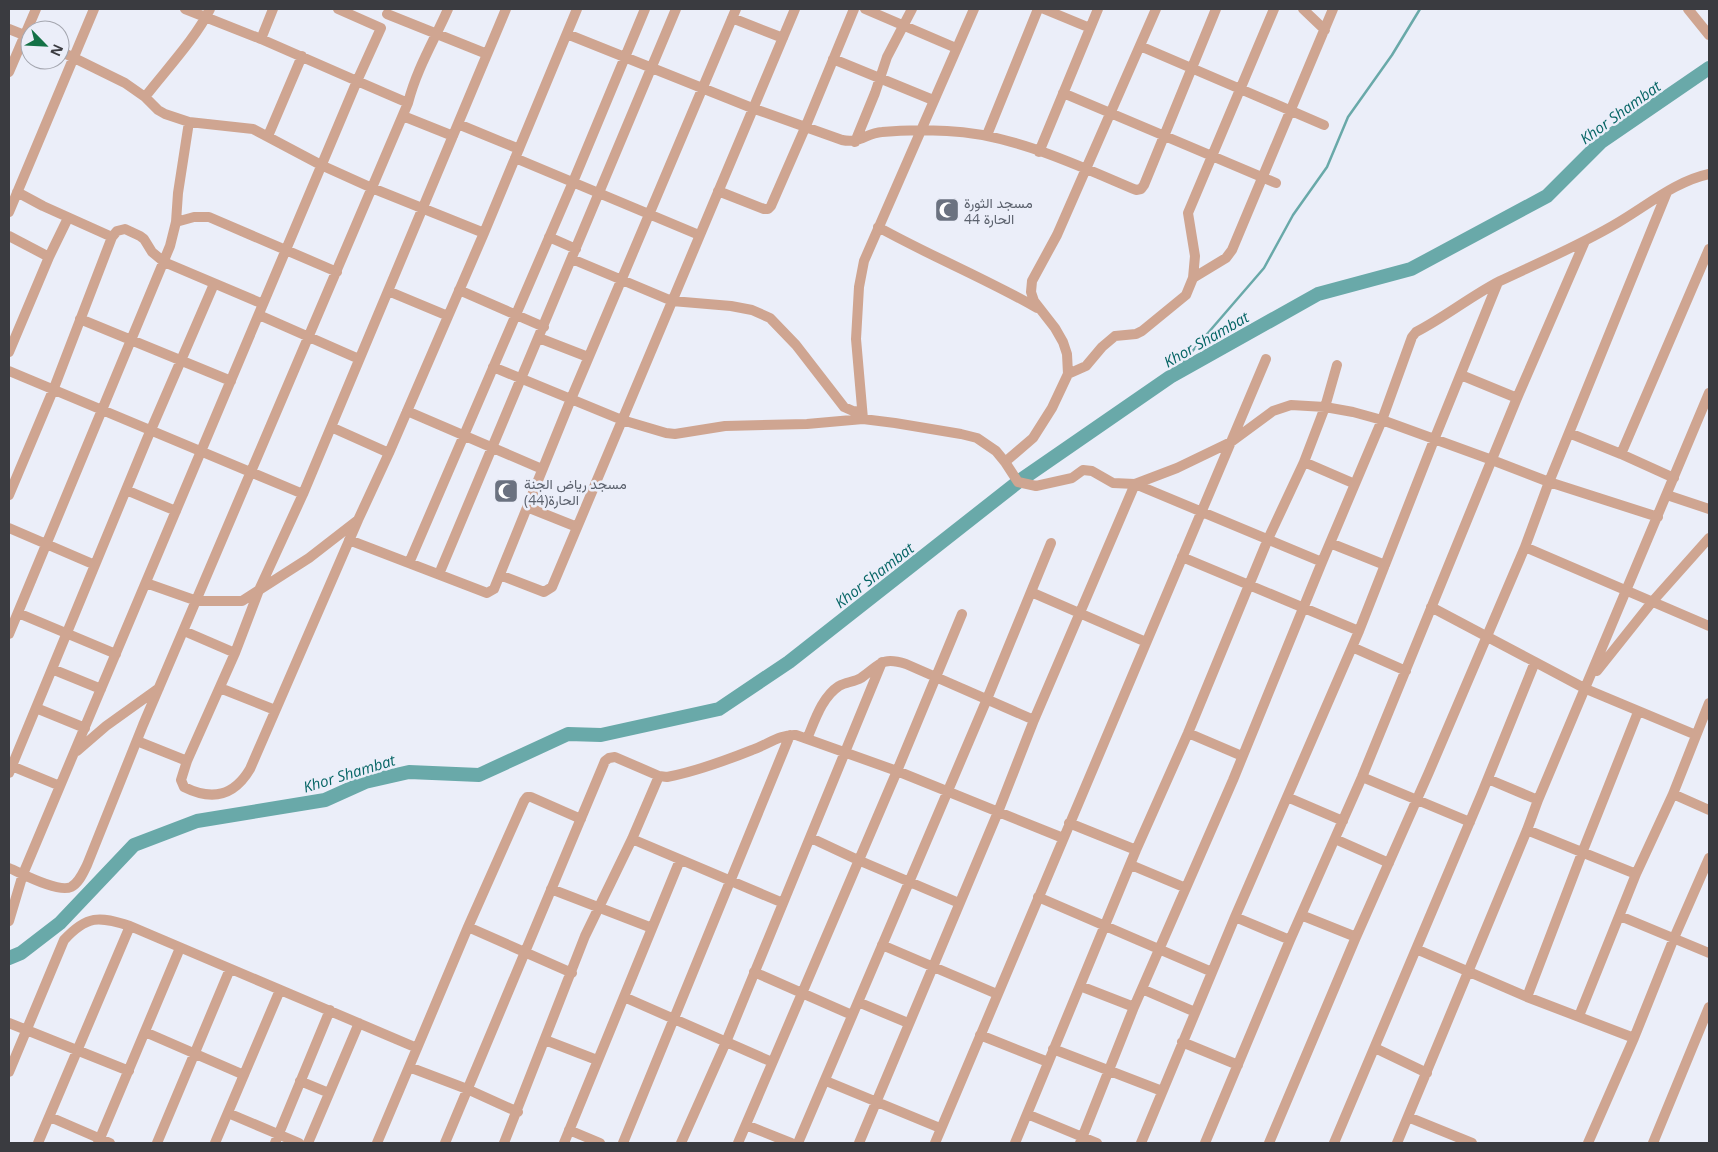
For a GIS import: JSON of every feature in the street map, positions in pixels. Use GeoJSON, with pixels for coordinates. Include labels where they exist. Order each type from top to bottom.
{"type":"FeatureCollection","features":[{"type":"Feature","properties":{"kind":"street"},"geometry":{"type":"LineString","coordinates":[[9,212],[94,9]]}},
{"type":"Feature","properties":{"kind":"street"},"geometry":{"type":"LineString","coordinates":[[185,9],[208,13],[261,39],[408,103]]}},
{"type":"Feature","properties":{"kind":"street"},"geometry":{"type":"LineString","coordinates":[[261,39],[273,9]]}},
{"type":"Feature","properties":{"kind":"street"},"geometry":{"type":"LineString","coordinates":[[338,9],[382,28]]}},
{"type":"Feature","properties":{"kind":"street"},"geometry":{"type":"LineString","coordinates":[[9,868],[63,889],[73,886],[80,878],[403,116],[416,75],[448,9]]}},
{"type":"Feature","properties":{"kind":"street"},"geometry":{"type":"LineString","coordinates":[[506,9],[303,494],[260,590],[188,761],[181,780],[184,787],[198,793],[220,794],[234,789],[243,781],[250,769],[274,710],[484,233],[567,34],[574,10]]}},
{"type":"Feature","properties":{"kind":"street"},"geometry":{"type":"LineString","coordinates":[[409,563],[574,182],[645,9]]}},
{"type":"Feature","properties":{"kind":"street"},"geometry":{"type":"LineString","coordinates":[[439,574],[676,9]]}},
{"type":"Feature","properties":{"kind":"street"},"geometry":{"type":"LineString","coordinates":[[500,575],[544,592],[552,587],[795,9]]}},
{"type":"Feature","properties":{"kind":"street"},"geometry":{"type":"LineString","coordinates":[[718,191],[768,210],[771,206],[806,128],[854,9]]}},
{"type":"Feature","properties":{"kind":"street"},"geometry":{"type":"LineString","coordinates":[[865,9],[956,48]]}},
{"type":"Feature","properties":{"kind":"street"},"geometry":{"type":"LineString","coordinates":[[855,142],[887,57],[912,9]]}},
{"type":"Feature","properties":{"kind":"street"},"geometry":{"type":"LineString","coordinates":[[862,416],[856,339],[857,311],[864,261],[974,9]]}},
{"type":"Feature","properties":{"kind":"street"},"geometry":{"type":"LineString","coordinates":[[987,135],[1038,9]]}},
{"type":"Feature","properties":{"kind":"street"},"geometry":{"type":"LineString","coordinates":[[1044,9],[1090,28]]}},
{"type":"Feature","properties":{"kind":"street"},"geometry":{"type":"LineString","coordinates":[[1039,152],[1098,9]]}},
{"type":"Feature","properties":{"kind":"street"},"geometry":{"type":"LineString","coordinates":[[1006,462],[1033,438],[1052,408],[1068,374],[1067,354],[1063,342],[1055,328],[1034,301],[1031,292],[1032,281],[1057,235],[1156,9]]}},
{"type":"Feature","properties":{"kind":"street"},"geometry":{"type":"LineString","coordinates":[[567,34],[752,108],[842,140],[855,142],[879,132],[947,131],[987,135],[1014,142],[1136,190],[1141,189],[1216,9]]}},
{"type":"Feature","properties":{"kind":"street"},"geometry":{"type":"LineString","coordinates":[[1068,374],[1086,366],[1102,347],[1115,336],[1136,334],[1150,325],[1186,295],[1193,278],[1195,256],[1188,213],[1274,9]]}},
{"type":"Feature","properties":{"kind":"street"},"geometry":{"type":"LineString","coordinates":[[1303,9],[1324,30]]}},
{"type":"Feature","properties":{"kind":"street"},"geometry":{"type":"LineString","coordinates":[[1193,278],[1226,258],[1232,250],[1334,9]]}},
{"type":"Feature","properties":{"kind":"street"},"geometry":{"type":"LineString","coordinates":[[1688,9],[1709,35]]}},
{"type":"Feature","properties":{"kind":"street"},"geometry":{"type":"LineString","coordinates":[[9,921],[24,874],[60,786],[259,315],[320,165],[388,11],[437,34],[487,54]]}},
{"type":"Feature","properties":{"kind":"street"},"geometry":{"type":"LineString","coordinates":[[145,96],[176,58],[208,13]]}},
{"type":"Feature","properties":{"kind":"street"},"geometry":{"type":"LineString","coordinates":[[349,540],[489,594],[494,590],[588,358],[734,13],[783,38]]}},
{"type":"Feature","properties":{"kind":"street"},"geometry":{"type":"LineString","coordinates":[[1140,46],[1324,125]]}},
{"type":"Feature","properties":{"kind":"street"},"geometry":{"type":"LineString","coordinates":[[9,72],[20,50]]}},
{"type":"Feature","properties":{"kind":"street"},"geometry":{"type":"LineString","coordinates":[[70,56],[125,83],[145,96],[158,110],[165,114],[189,122],[253,129],[320,165],[484,233]]}},
{"type":"Feature","properties":{"kind":"street"},"geometry":{"type":"LineString","coordinates":[[268,136],[302,56]]}},
{"type":"Feature","properties":{"kind":"street"},"geometry":{"type":"LineString","coordinates":[[833,59],[933,100]]}},
{"type":"Feature","properties":{"kind":"street"},"geometry":{"type":"LineString","coordinates":[[1063,93],[1276,183]]}},
{"type":"Feature","properties":{"kind":"street"},"geometry":{"type":"LineString","coordinates":[[403,116],[453,136]]}},
{"type":"Feature","properties":{"kind":"street"},"geometry":{"type":"LineString","coordinates":[[9,634],[170,246],[176,222],[178,193],[189,122]]}},
{"type":"Feature","properties":{"kind":"street"},"geometry":{"type":"LineString","coordinates":[[458,124],[574,182],[700,235]]}},
{"type":"Feature","properties":{"kind":"street"},"geometry":{"type":"LineString","coordinates":[[1082,1140],[1134,1007],[1242,756],[1382,420],[1405,354],[1416,332],[1498,282],[1585,241],[1667,192],[1698,176],[1709,174]]}},
{"type":"Feature","properties":{"kind":"street"},"geometry":{"type":"LineString","coordinates":[[17,192],[68,218],[112,237]]}},
{"type":"Feature","properties":{"kind":"street"},"geometry":{"type":"LineString","coordinates":[[1269,1143],[1356,937],[1526,547],[1549,482],[1667,192]]}},
{"type":"Feature","properties":{"kind":"street"},"geometry":{"type":"LineString","coordinates":[[176,222],[194,217],[209,217],[337,272]]}},
{"type":"Feature","properties":{"kind":"street"},"geometry":{"type":"LineString","coordinates":[[9,352],[68,218]]}},
{"type":"Feature","properties":{"kind":"street"},"geometry":{"type":"LineString","coordinates":[[878,227],[921,251],[982,278],[1038,308]]}},
{"type":"Feature","properties":{"kind":"street"},"geometry":{"type":"LineString","coordinates":[[9,495],[54,388],[112,237],[117,231],[121,229],[132,232],[144,239],[152,252],[164,262],[263,304]]}},
{"type":"Feature","properties":{"kind":"street"},"geometry":{"type":"LineString","coordinates":[[9,236],[49,258]]}},
{"type":"Feature","properties":{"kind":"street"},"geometry":{"type":"LineString","coordinates":[[549,237],[576,249]]}},
{"type":"Feature","properties":{"kind":"street"},"geometry":{"type":"LineString","coordinates":[[1205,1143],[1290,940],[1362,777],[1517,398],[1585,241]]}},
{"type":"Feature","properties":{"kind":"street"},"geometry":{"type":"LineString","coordinates":[[1621,454],[1709,249]]}},
{"type":"Feature","properties":{"kind":"street"},"geometry":{"type":"LineString","coordinates":[[572,259],[672,301],[731,306],[752,310],[770,318],[796,345],[844,407],[862,416],[977,438],[992,448],[1006,462],[1018,482],[1036,486],[1072,478],[1083,470],[1092,472],[1113,483],[1135,484],[1322,562]]}},
{"type":"Feature","properties":{"kind":"street"},"geometry":{"type":"LineString","coordinates":[[1141,1143],[1235,917],[1359,631],[1498,282]]}},
{"type":"Feature","properties":{"kind":"street"},"geometry":{"type":"LineString","coordinates":[[60,786],[10,768],[151,429],[214,284]]}},
{"type":"Feature","properties":{"kind":"street"},"geometry":{"type":"LineString","coordinates":[[459,290],[544,326]]}},
{"type":"Feature","properties":{"kind":"street"},"geometry":{"type":"LineString","coordinates":[[388,291],[448,316]]}},
{"type":"Feature","properties":{"kind":"street"},"geometry":{"type":"LineString","coordinates":[[259,315],[359,359]]}},
{"type":"Feature","properties":{"kind":"street"},"geometry":{"type":"LineString","coordinates":[[80,319],[231,381]]}},
{"type":"Feature","properties":{"kind":"street"},"geometry":{"type":"LineString","coordinates":[[539,338],[588,358]]}},
{"type":"Feature","properties":{"kind":"street"},"geometry":{"type":"LineString","coordinates":[[935,1143],[1266,358]]}},
{"type":"Feature","properties":{"kind":"street"},"geometry":{"type":"LineString","coordinates":[[1015,1143],[1136,850],[1188,733],[1268,539],[1304,462],[1337,365]]}},
{"type":"Feature","properties":{"kind":"street"},"geometry":{"type":"LineString","coordinates":[[493,367],[622,420],[666,433],[675,434],[725,426],[807,424],[862,416]]}},
{"type":"Feature","properties":{"kind":"street"},"geometry":{"type":"LineString","coordinates":[[9,370],[303,494]]}},
{"type":"Feature","properties":{"kind":"street"},"geometry":{"type":"LineString","coordinates":[[1461,375],[1517,398]]}},
{"type":"Feature","properties":{"kind":"street"},"geometry":{"type":"LineString","coordinates":[[1397,1143],[1528,830],[1538,800],[1709,393]]}},
{"type":"Feature","properties":{"kind":"street"},"geometry":{"type":"LineString","coordinates":[[858,1143],[998,812],[1034,720],[1081,614],[1135,484],[1177,468],[1231,442],[1273,411],[1291,405],[1324,406],[1382,420],[1549,482],[1658,517]]}},
{"type":"Feature","properties":{"kind":"street"},"geometry":{"type":"LineString","coordinates":[[407,411],[542,469]]}},
{"type":"Feature","properties":{"kind":"street"},"geometry":{"type":"LineString","coordinates":[[331,427],[389,452]]}},
{"type":"Feature","properties":{"kind":"street"},"geometry":{"type":"LineString","coordinates":[[1569,434],[1621,454],[1674,478]]}},
{"type":"Feature","properties":{"kind":"street"},"geometry":{"type":"LineString","coordinates":[[1304,462],[1355,484]]}},
{"type":"Feature","properties":{"kind":"street"},"geometry":{"type":"LineString","coordinates":[[126,490],[176,511]]}},
{"type":"Feature","properties":{"kind":"street"},"geometry":{"type":"LineString","coordinates":[[1667,495],[1709,509]]}},
{"type":"Feature","properties":{"kind":"street"},"geometry":{"type":"LineString","coordinates":[[527,507],[577,527]]}},
{"type":"Feature","properties":{"kind":"street"},"geometry":{"type":"LineString","coordinates":[[146,582],[197,601],[242,602],[309,558],[358,520]]}},
{"type":"Feature","properties":{"kind":"street"},"geometry":{"type":"LineString","coordinates":[[9,528],[95,565]]}},
{"type":"Feature","properties":{"kind":"street"},"geometry":{"type":"LineString","coordinates":[[1587,686],[1652,602],[1709,538]]}},
{"type":"Feature","properties":{"kind":"street"},"geometry":{"type":"LineString","coordinates":[[798,1143],[987,700],[1051,543]]}},
{"type":"Feature","properties":{"kind":"street"},"geometry":{"type":"LineString","coordinates":[[1330,543],[1385,566]]}},
{"type":"Feature","properties":{"kind":"street"},"geometry":{"type":"LineString","coordinates":[[1526,547],[1709,626]]}},
{"type":"Feature","properties":{"kind":"street"},"geometry":{"type":"LineString","coordinates":[[1182,557],[1359,631]]}},
{"type":"Feature","properties":{"kind":"street"},"geometry":{"type":"LineString","coordinates":[[1030,592],[1146,642]]}},
{"type":"Feature","properties":{"kind":"street"},"geometry":{"type":"LineString","coordinates":[[1431,607],[1535,662],[1638,712],[1696,735]]}},
{"type":"Feature","properties":{"kind":"street"},"geometry":{"type":"LineString","coordinates":[[18,613],[116,654]]}},
{"type":"Feature","properties":{"kind":"street"},"geometry":{"type":"LineString","coordinates":[[738,1143],[962,614]]}},
{"type":"Feature","properties":{"kind":"street"},"geometry":{"type":"LineString","coordinates":[[184,631],[235,653]]}},
{"type":"Feature","properties":{"kind":"street"},"geometry":{"type":"LineString","coordinates":[[1352,647],[1406,671]]}},
{"type":"Feature","properties":{"kind":"street"},"geometry":{"type":"LineString","coordinates":[[807,738],[825,700],[833,691],[841,685],[856,681],[882,662],[894,660],[1034,720]]}},
{"type":"Feature","properties":{"kind":"street"},"geometry":{"type":"LineString","coordinates":[[681,1143],[726,1042],[882,662]]}},
{"type":"Feature","properties":{"kind":"street"},"geometry":{"type":"LineString","coordinates":[[1334,1143],[1488,779],[1535,662]]}},
{"type":"Feature","properties":{"kind":"street"},"geometry":{"type":"LineString","coordinates":[[52,669],[101,689]]}},
{"type":"Feature","properties":{"kind":"street"},"geometry":{"type":"LineString","coordinates":[[74,755],[106,726],[160,688]]}},
{"type":"Feature","properties":{"kind":"street"},"geometry":{"type":"LineString","coordinates":[[220,688],[274,710]]}},
{"type":"Feature","properties":{"kind":"street"},"geometry":{"type":"LineString","coordinates":[[1579,1016],[1636,874],[1673,794],[1709,703]]}},
{"type":"Feature","properties":{"kind":"street"},"geometry":{"type":"LineString","coordinates":[[36,708],[85,728]]}},
{"type":"Feature","properties":{"kind":"street"},"geometry":{"type":"LineString","coordinates":[[1527,997],[1638,712]]}},
{"type":"Feature","properties":{"kind":"street"},"geometry":{"type":"LineString","coordinates":[[1188,733],[1242,756]]}},
{"type":"Feature","properties":{"kind":"street"},"geometry":{"type":"LineString","coordinates":[[445,1143],[605,761],[609,758],[621,759],[659,776],[674,776],[726,760],[790,735],[807,738],[897,771],[1063,838]]}},
{"type":"Feature","properties":{"kind":"street"},"geometry":{"type":"LineString","coordinates":[[623,1143],[790,735]]}},
{"type":"Feature","properties":{"kind":"street"},"geometry":{"type":"LineString","coordinates":[[137,740],[188,761]]}},
{"type":"Feature","properties":{"kind":"street"},"geometry":{"type":"LineString","coordinates":[[504,1143],[518,1112],[585,936],[632,839],[659,776]]}},
{"type":"Feature","properties":{"kind":"street"},"geometry":{"type":"LineString","coordinates":[[1362,777],[1470,822]]}},
{"type":"Feature","properties":{"kind":"street"},"geometry":{"type":"LineString","coordinates":[[1488,779],[1538,800]]}},
{"type":"Feature","properties":{"kind":"street"},"geometry":{"type":"LineString","coordinates":[[1673,794],[1709,810]]}},
{"type":"Feature","properties":{"kind":"street"},"geometry":{"type":"LineString","coordinates":[[377,1143],[468,927],[527,798],[531,797],[581,819]]}},
{"type":"Feature","properties":{"kind":"street"},"geometry":{"type":"LineString","coordinates":[[1287,797],[1343,821]]}},
{"type":"Feature","properties":{"kind":"street"},"geometry":{"type":"LineString","coordinates":[[1069,823],[1136,850]]}},
{"type":"Feature","properties":{"kind":"street"},"geometry":{"type":"LineString","coordinates":[[1528,830],[1636,874]]}},
{"type":"Feature","properties":{"kind":"street"},"geometry":{"type":"LineString","coordinates":[[811,838],[959,903]]}},
{"type":"Feature","properties":{"kind":"street"},"geometry":{"type":"LineString","coordinates":[[632,839],[783,903]]}},
{"type":"Feature","properties":{"kind":"street"},"geometry":{"type":"LineString","coordinates":[[1335,839],[1389,863]]}},
{"type":"Feature","properties":{"kind":"street"},"geometry":{"type":"LineString","coordinates":[[1588,1143],[1709,858]]}},
{"type":"Feature","properties":{"kind":"street"},"geometry":{"type":"LineString","coordinates":[[564,1143],[680,860]]}},
{"type":"Feature","properties":{"kind":"street"},"geometry":{"type":"LineString","coordinates":[[1131,864],[1186,888]]}},
{"type":"Feature","properties":{"kind":"street"},"geometry":{"type":"LineString","coordinates":[[551,889],[652,928]]}},
{"type":"Feature","properties":{"kind":"street"},"geometry":{"type":"LineString","coordinates":[[1038,897],[1212,972]]}},
{"type":"Feature","properties":{"kind":"street"},"geometry":{"type":"LineString","coordinates":[[1301,915],[1356,937]]}},
{"type":"Feature","properties":{"kind":"street"},"geometry":{"type":"LineString","coordinates":[[1620,916],[1709,953]]}},
{"type":"Feature","properties":{"kind":"street"},"geometry":{"type":"LineString","coordinates":[[1235,917],[1290,940]]}},
{"type":"Feature","properties":{"kind":"street"},"geometry":{"type":"LineString","coordinates":[[9,1072],[64,940],[75,927],[89,920],[100,919],[130,926],[417,1048]]}},
{"type":"Feature","properties":{"kind":"street"},"geometry":{"type":"LineString","coordinates":[[38,1143],[130,926]]}},
{"type":"Feature","properties":{"kind":"street"},"geometry":{"type":"LineString","coordinates":[[468,927],[572,972]]}},
{"type":"Feature","properties":{"kind":"street"},"geometry":{"type":"LineString","coordinates":[[882,945],[997,994]]}},
{"type":"Feature","properties":{"kind":"street"},"geometry":{"type":"LineString","coordinates":[[50,1117],[103,1142],[129,1071],[180,948]]}},
{"type":"Feature","properties":{"kind":"street"},"geometry":{"type":"LineString","coordinates":[[1416,949],[1527,997],[1634,1038]]}},
{"type":"Feature","properties":{"kind":"street"},"geometry":{"type":"LineString","coordinates":[[157,1143],[230,969]]}},
{"type":"Feature","properties":{"kind":"street"},"geometry":{"type":"LineString","coordinates":[[754,972],[852,1015]]}},
{"type":"Feature","properties":{"kind":"street"},"geometry":{"type":"LineString","coordinates":[[1080,986],[1134,1007]]}},
{"type":"Feature","properties":{"kind":"street"},"geometry":{"type":"LineString","coordinates":[[1142,989],[1195,1012]]}},
{"type":"Feature","properties":{"kind":"street"},"geometry":{"type":"LineString","coordinates":[[216,1143],[280,990]]}},
{"type":"Feature","properties":{"kind":"street"},"geometry":{"type":"LineString","coordinates":[[624,997],[772,1062]]}},
{"type":"Feature","properties":{"kind":"street"},"geometry":{"type":"LineString","coordinates":[[858,1002],[908,1023]]}},
{"type":"Feature","properties":{"kind":"street"},"geometry":{"type":"LineString","coordinates":[[1653,1143],[1709,1007]]}},
{"type":"Feature","properties":{"kind":"street"},"geometry":{"type":"LineString","coordinates":[[276,1139],[330,1010]]}},
{"type":"Feature","properties":{"kind":"street"},"geometry":{"type":"LineString","coordinates":[[9,1023],[129,1071]]}},
{"type":"Feature","properties":{"kind":"street"},"geometry":{"type":"LineString","coordinates":[[308,1143],[359,1023]]}},
{"type":"Feature","properties":{"kind":"street"},"geometry":{"type":"LineString","coordinates":[[145,1032],[244,1075]]}},
{"type":"Feature","properties":{"kind":"street"},"geometry":{"type":"LineString","coordinates":[[980,1035],[1048,1062]]}},
{"type":"Feature","properties":{"kind":"street"},"geometry":{"type":"LineString","coordinates":[[545,1040],[598,1060]]}},
{"type":"Feature","properties":{"kind":"street"},"geometry":{"type":"LineString","coordinates":[[1182,1042],[1238,1065]]}},
{"type":"Feature","properties":{"kind":"street"},"geometry":{"type":"LineString","coordinates":[[1375,1048],[1427,1073]]}},
{"type":"Feature","properties":{"kind":"street"},"geometry":{"type":"LineString","coordinates":[[1054,1049],[1162,1091]]}},
{"type":"Feature","properties":{"kind":"street"},"geometry":{"type":"LineString","coordinates":[[409,1067],[467,1089],[518,1112]]}},
{"type":"Feature","properties":{"kind":"street"},"geometry":{"type":"LineString","coordinates":[[300,1081],[329,1093]]}},
{"type":"Feature","properties":{"kind":"street"},"geometry":{"type":"LineString","coordinates":[[826,1081],[940,1128]]}},
{"type":"Feature","properties":{"kind":"street"},"geometry":{"type":"LineString","coordinates":[[228,1113],[276,1139],[299,1143]]}},
{"type":"Feature","properties":{"kind":"street"},"geometry":{"type":"LineString","coordinates":[[1027,1114],[1082,1140],[1097,1143]]}},
{"type":"Feature","properties":{"kind":"street"},"geometry":{"type":"LineString","coordinates":[[1408,1117],[1461,1141],[1472,1143]]}},
{"type":"Feature","properties":{"kind":"street"},"geometry":{"type":"LineString","coordinates":[[746,1125],[791,1143]]}},
{"type":"Feature","properties":{"kind":"street"},"geometry":{"type":"LineString","coordinates":[[569,1130],[600,1143]]}},
{"type":"Feature","properties":{"kind":"waterway"},"geometry":{"type":"LineString","coordinates":[[1170,377],[1264,268],[1293,215],[1327,167],[1348,117],[1392,55],[1420,9]]}},
{"type":"Feature","properties":{"kind":"waterway","name":"Khor Shambat"},"geometry":{"type":"LineString","coordinates":[[9,958],[21,953],[60,923],[134,845],[197,821],[325,800],[365,782],[409,772],[479,775],[568,734],[601,735],[719,709],[789,662],[1018,482],[1170,377],[1318,294],[1411,269],[1547,196],[1601,142],[1709,68]]}},
{"type":"Feature","properties":{"kind":"place","name":"مسجد الثورة الحارة 44"},"geometry":{"type":"Point","coordinates":[947,210]}},
{"type":"Feature","properties":{"kind":"place","name":"مسجد رياض الجنة الحارة(44)"},"geometry":{"type":"Point","coordinates":[506,491]}}]}
